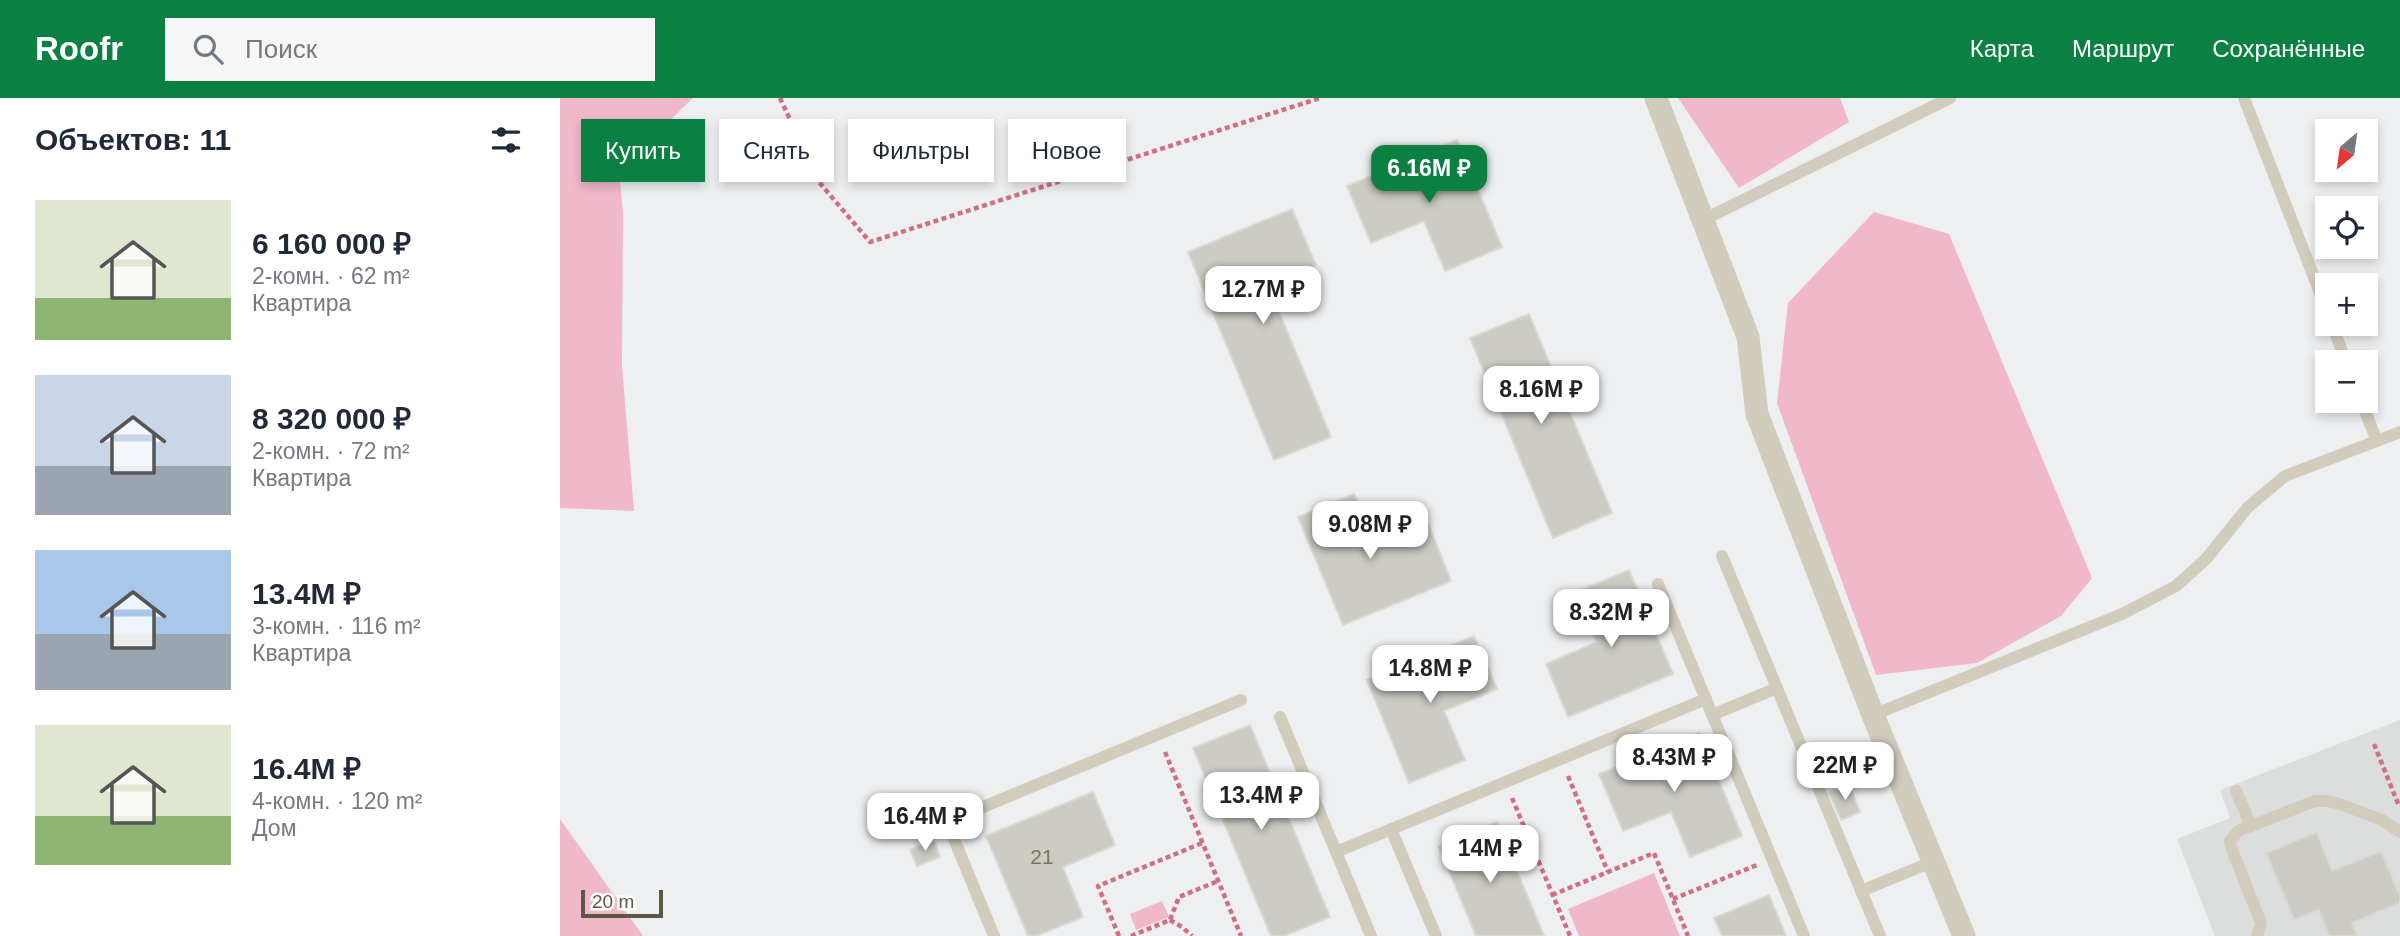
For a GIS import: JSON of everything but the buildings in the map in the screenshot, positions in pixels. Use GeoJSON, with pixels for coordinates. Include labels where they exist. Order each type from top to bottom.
{"type":"FeatureCollection","features":[{"type":"Feature","properties":{"kind":"street"},"geometry":{"type":"LineString","coordinates":[[1656,98],[1748,337],[1757,414],[1873,715],[1964,936]]}},
{"type":"Feature","properties":{"kind":"lane"},"geometry":{"type":"LineString","coordinates":[[1703,220],[1950,98]]}},
{"type":"Feature","properties":{"kind":"lane"},"geometry":{"type":"LineString","coordinates":[[2244,98],[2315,280]]}},
{"type":"Feature","properties":{"kind":"lane"},"geometry":{"type":"LineString","coordinates":[[2366,413],[2377,441]]}},
{"type":"Feature","properties":{"kind":"lane"},"geometry":{"type":"LineString","coordinates":[[1873,715],[2122,614],[2176,586],[2206,559],[2248,508],[2285,476],[2400,432]]}},
{"type":"Feature","properties":{"kind":"lane"},"geometry":{"type":"LineString","coordinates":[[1722,556],[1880,936]]}},
{"type":"Feature","properties":{"kind":"lane"},"geometry":{"type":"LineString","coordinates":[[1658,584],[1804,936]]}},
{"type":"Feature","properties":{"kind":"lane"},"geometry":{"type":"LineString","coordinates":[[1712,715],[1777,688]]}},
{"type":"Feature","properties":{"kind":"lane"},"geometry":{"type":"LineString","coordinates":[[1336,852],[1706,699]]}},
{"type":"Feature","properties":{"kind":"lane"},"geometry":{"type":"LineString","coordinates":[[994,936],[947,822],[1241,701]]}},
{"type":"Feature","properties":{"kind":"lane"},"geometry":{"type":"LineString","coordinates":[[1280,717],[1371,936]]}},
{"type":"Feature","properties":{"kind":"lane"},"geometry":{"type":"LineString","coordinates":[[2236,791],[2251,826]]}},
{"type":"Feature","properties":{"kind":"lane"},"geometry":{"type":"LineString","coordinates":[[2257,936],[2261,923],[2230,841],[2238,831],[2304,804],[2327,801],[2382,820],[2400,832]]}},
{"type":"Feature","properties":{"kind":"lane"},"geometry":{"type":"LineString","coordinates":[[1391,829],[1436,936]]}},
{"type":"Feature","properties":{"kind":"lane"},"geometry":{"type":"LineString","coordinates":[[1861,891],[1932,862]]}},
{"type":"Feature","properties":{"kind":"path"},"geometry":{"type":"LineString","coordinates":[[780,98],[819,182],[870,242],[1320,98]]}},
{"type":"Feature","properties":{"kind":"path"},"geometry":{"type":"LineString","coordinates":[[2374,744],[2399,806]]}},
{"type":"Feature","properties":{"kind":"path"},"geometry":{"type":"LineString","coordinates":[[1165,752],[1241,936]]}},
{"type":"Feature","properties":{"kind":"path"},"geometry":{"type":"LineString","coordinates":[[1572,785],[1608,872]]}},
{"type":"Feature","properties":{"kind":"path"},"geometry":{"type":"LineString","coordinates":[[1517,809],[1570,936]]}},
{"type":"Feature","properties":{"kind":"path"},"geometry":{"type":"LineString","coordinates":[[1119,936],[1098,886],[1202,843]]}},
{"type":"Feature","properties":{"kind":"path"},"geometry":{"type":"LineString","coordinates":[[1552,895],[1654,853],[1688,936]]}},
{"type":"Feature","properties":{"kind":"path"},"geometry":{"type":"LineString","coordinates":[[1673,899],[1757,865]]}},
{"type":"Feature","properties":{"kind":"path"},"geometry":{"type":"LineString","coordinates":[[1131,936],[1170,920],[1179,897],[1218,881]]}},
{"type":"Feature","properties":{"kind":"path"},"geometry":{"type":"LineString","coordinates":[[1170,920],[1192,936]]}},
{"type":"Feature","properties":{"kind":"shaded area"},"geometry":{"type":"Polygon","coordinates":[[[560,98],[693,98],[671,119],[581,119],[581,182],[620,182],[623,213],[622,366],[634,511],[560,508],[560,98]]]}},
{"type":"Feature","properties":{"kind":"shaded area"},"geometry":{"type":"Polygon","coordinates":[[[1678,98],[1840,98],[1849,122],[1739,188],[1678,98]]]}},
{"type":"Feature","properties":{"kind":"shaded area"},"geometry":{"type":"Polygon","coordinates":[[[1874,212],[1949,234],[2092,578],[2061,616],[1977,663],[1876,675],[1777,403],[1788,303],[1874,212]]]}},
{"type":"Feature","properties":{"kind":"shaded area"},"geometry":{"type":"Polygon","coordinates":[[[2400,720],[2400,936],[2215,936],[2177,839],[2230,818],[2220,790],[2400,720]]]}},
{"type":"Feature","properties":{"kind":"shaded area"},"geometry":{"type":"Polygon","coordinates":[[[560,819],[643,936],[560,936],[560,819]]]}},
{"type":"Feature","properties":{"kind":"shaded area"},"geometry":{"type":"Polygon","coordinates":[[[1654,873],[1680,936],[1579,936],[1568,909],[1654,873]]]}},
{"type":"Feature","properties":{"kind":"shaded area"},"geometry":{"type":"Polygon","coordinates":[[[1162,901],[1169,917],[1136,930],[1130,914],[1162,901]]]}}]}
